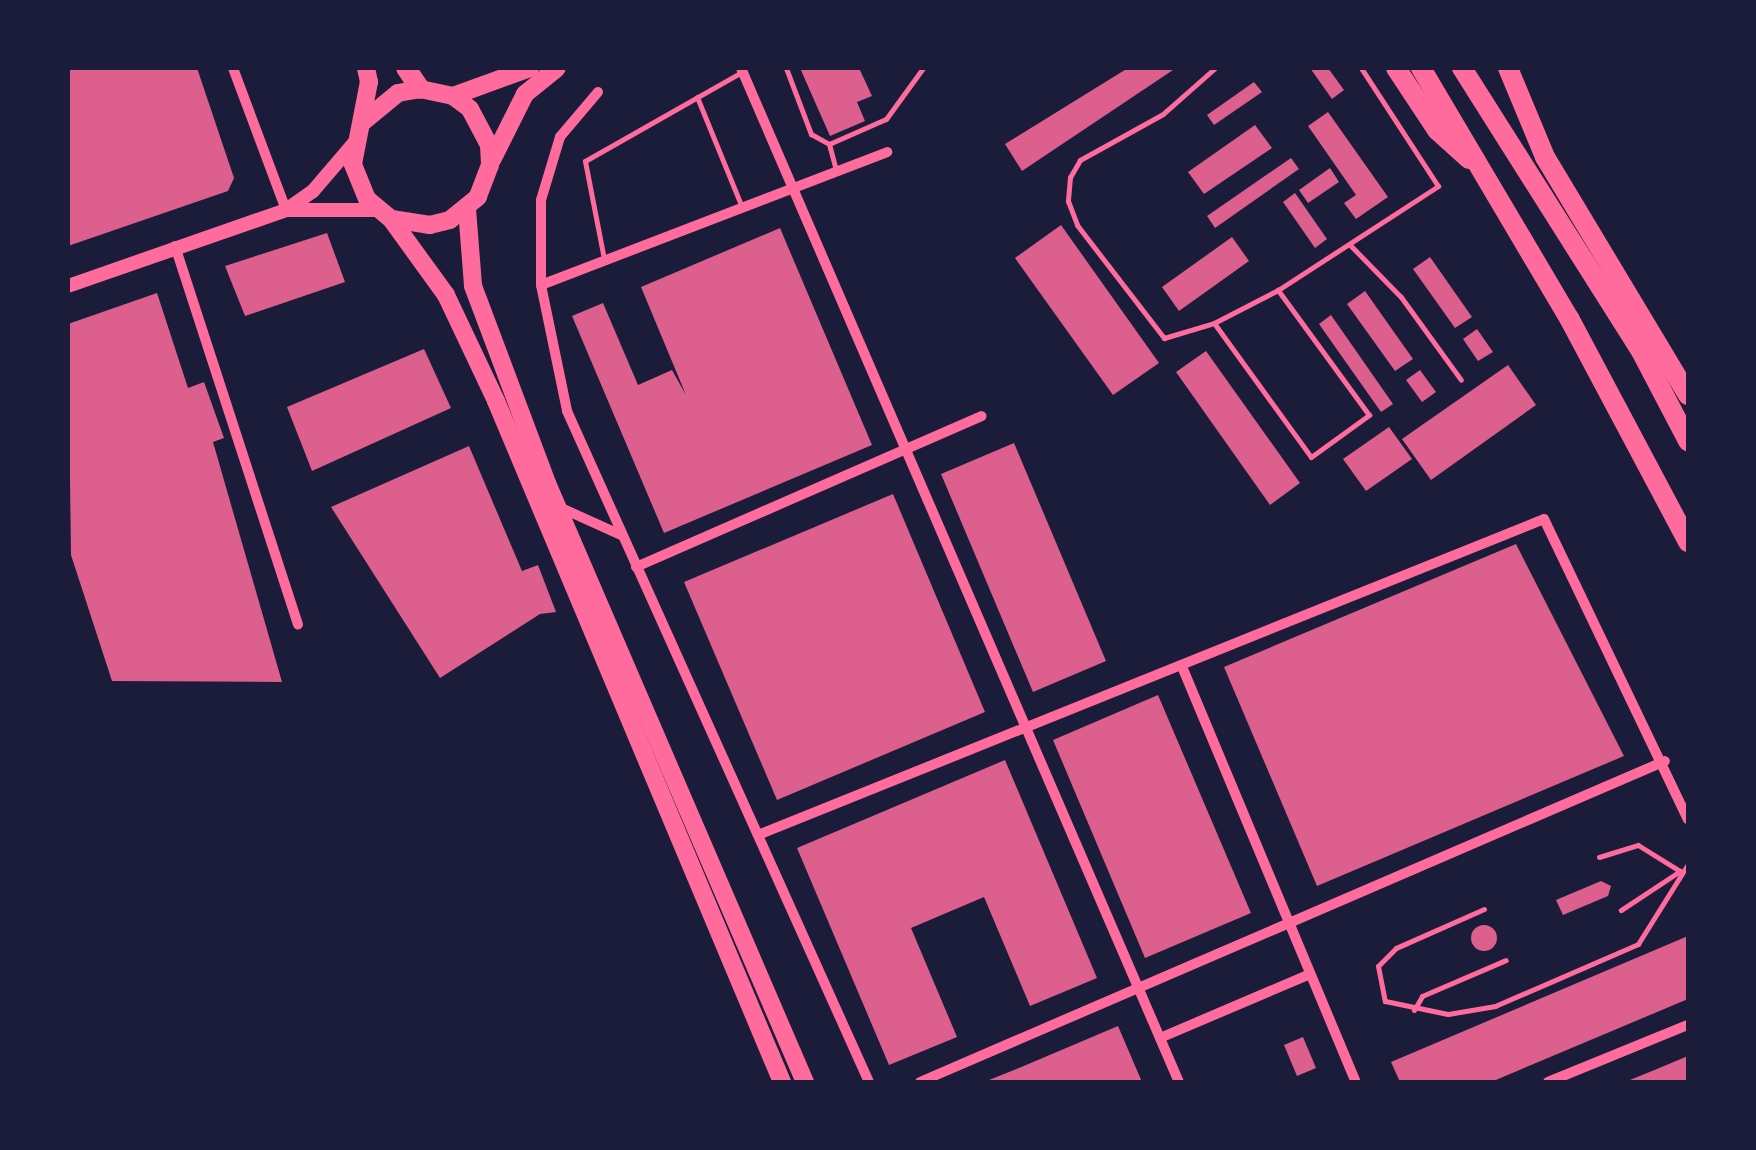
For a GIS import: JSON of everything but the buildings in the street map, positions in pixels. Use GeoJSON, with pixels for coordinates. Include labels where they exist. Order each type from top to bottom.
{"type":"FeatureCollection","features":[{"type":"Feature","properties":{"kind":"highway"},"geometry":{"type":"LineString","coordinates":[[366,68],[364,121],[355,142],[353,164],[384,214],[438,280],[496,401],[782,1082]]}},
{"type":"Feature","properties":{"kind":"highway"},"geometry":{"type":"LineString","coordinates":[[406,68],[420,89]]}},
{"type":"Feature","properties":{"kind":"highway"},"geometry":{"type":"LineString","coordinates":[[364,121],[388,99],[420,89],[453,96],[530,68]]}},
{"type":"Feature","properties":{"kind":"highway"},"geometry":{"type":"LineString","coordinates":[[557,68],[525,94],[466,209],[474,286],[556,506],[804,1082]]}},
{"type":"Feature","properties":{"kind":"highway"},"geometry":{"type":"LineString","coordinates":[[1396,68],[1438,130],[1479,168]]}},
{"type":"Feature","properties":{"kind":"highway"},"geometry":{"type":"LineString","coordinates":[[1420,68],[1688,542]]}},
{"type":"Feature","properties":{"kind":"highway"},"geometry":{"type":"LineString","coordinates":[[1462,68],[1641,351],[1688,441]]}},
{"type":"Feature","properties":{"kind":"highway"},"geometry":{"type":"LineString","coordinates":[[1508,68],[1546,157],[1688,395]]}},
{"type":"Feature","properties":{"kind":"highway"},"geometry":{"type":"LineString","coordinates":[[453,96],[482,125],[490,165]]}},
{"type":"Feature","properties":{"kind":"highway"},"geometry":{"type":"LineString","coordinates":[[384,214],[430,225],[466,209]]}},
{"type":"Feature","properties":{"kind":"street"},"geometry":{"type":"LineString","coordinates":[[233,68],[286,210]]}},
{"type":"Feature","properties":{"kind":"street"},"geometry":{"type":"LineString","coordinates":[[742,69],[1030,729],[1135,987],[1179,1082]]}},
{"type":"Feature","properties":{"kind":"street"},"geometry":{"type":"LineString","coordinates":[[598,92],[560,137],[540,200],[541,285],[568,411],[869,1082]]}},
{"type":"Feature","properties":{"kind":"street"},"geometry":{"type":"LineString","coordinates":[[68,286],[286,210],[313,191],[355,142]]}},
{"type":"Feature","properties":{"kind":"street"},"geometry":{"type":"LineString","coordinates":[[541,285],[793,193],[887,152]]}},
{"type":"Feature","properties":{"kind":"street"},"geometry":{"type":"LineString","coordinates":[[286,210],[384,214]]}},
{"type":"Feature","properties":{"kind":"street"},"geometry":{"type":"LineString","coordinates":[[175,246],[298,625]]}},
{"type":"Feature","properties":{"kind":"street"},"geometry":{"type":"LineString","coordinates":[[636,567],[981,416]]}},
{"type":"Feature","properties":{"kind":"street"},"geometry":{"type":"LineString","coordinates":[[556,506],[622,535]]}},
{"type":"Feature","properties":{"kind":"street"},"geometry":{"type":"LineString","coordinates":[[758,835],[1183,668],[1544,520],[1666,762],[1688,819]]}},
{"type":"Feature","properties":{"kind":"street"},"geometry":{"type":"LineString","coordinates":[[1183,668],[1285,923],[1356,1082]]}},
{"type":"Feature","properties":{"kind":"street"},"geometry":{"type":"LineString","coordinates":[[920,1082],[1666,762]]}},
{"type":"Feature","properties":{"kind":"street"},"geometry":{"type":"LineString","coordinates":[[1160,1038],[1310,974]]}},
{"type":"Feature","properties":{"kind":"street"},"geometry":{"type":"LineString","coordinates":[[1548,1082],[1688,1025]]}},
{"type":"Feature","properties":{"kind":"lane"},"geometry":{"type":"LineString","coordinates":[[786,68],[811,134],[828,144],[837,174]]}},
{"type":"Feature","properties":{"kind":"lane"},"geometry":{"type":"LineString","coordinates":[[828,144],[886,119],[923,68]]}},
{"type":"Feature","properties":{"kind":"lane"},"geometry":{"type":"LineString","coordinates":[[1215,68],[1162,114],[1080,160],[1070,177],[1068,201],[1077,225],[1151,329],[1164,338],[1214,323],[1278,290],[1438,186],[1362,68]]}},
{"type":"Feature","properties":{"kind":"lane"},"geometry":{"type":"LineString","coordinates":[[604,262],[584,161],[742,69]]}},
{"type":"Feature","properties":{"kind":"lane"},"geometry":{"type":"LineString","coordinates":[[698,97],[743,211]]}},
{"type":"Feature","properties":{"kind":"lane"},"geometry":{"type":"LineString","coordinates":[[1350,246],[1401,298],[1461,380]]}},
{"type":"Feature","properties":{"kind":"lane"},"geometry":{"type":"LineString","coordinates":[[1214,323],[1310,457],[1368,415],[1278,290]]}},
{"type":"Feature","properties":{"kind":"lane"},"geometry":{"type":"LineString","coordinates":[[1599,857],[1638,845],[1680,871]]}},
{"type":"Feature","properties":{"kind":"lane"},"geometry":{"type":"LineString","coordinates":[[1621,910],[1688,864]]}},
{"type":"Feature","properties":{"kind":"lane"},"geometry":{"type":"LineString","coordinates":[[1484,908],[1396,948],[1378,966],[1385,1002],[1448,1014],[1495,1006],[1638,944],[1680,871]]}},
{"type":"Feature","properties":{"kind":"lane"},"geometry":{"type":"LineString","coordinates":[[1414,1010],[1422,996],[1506,960]]}}]}
